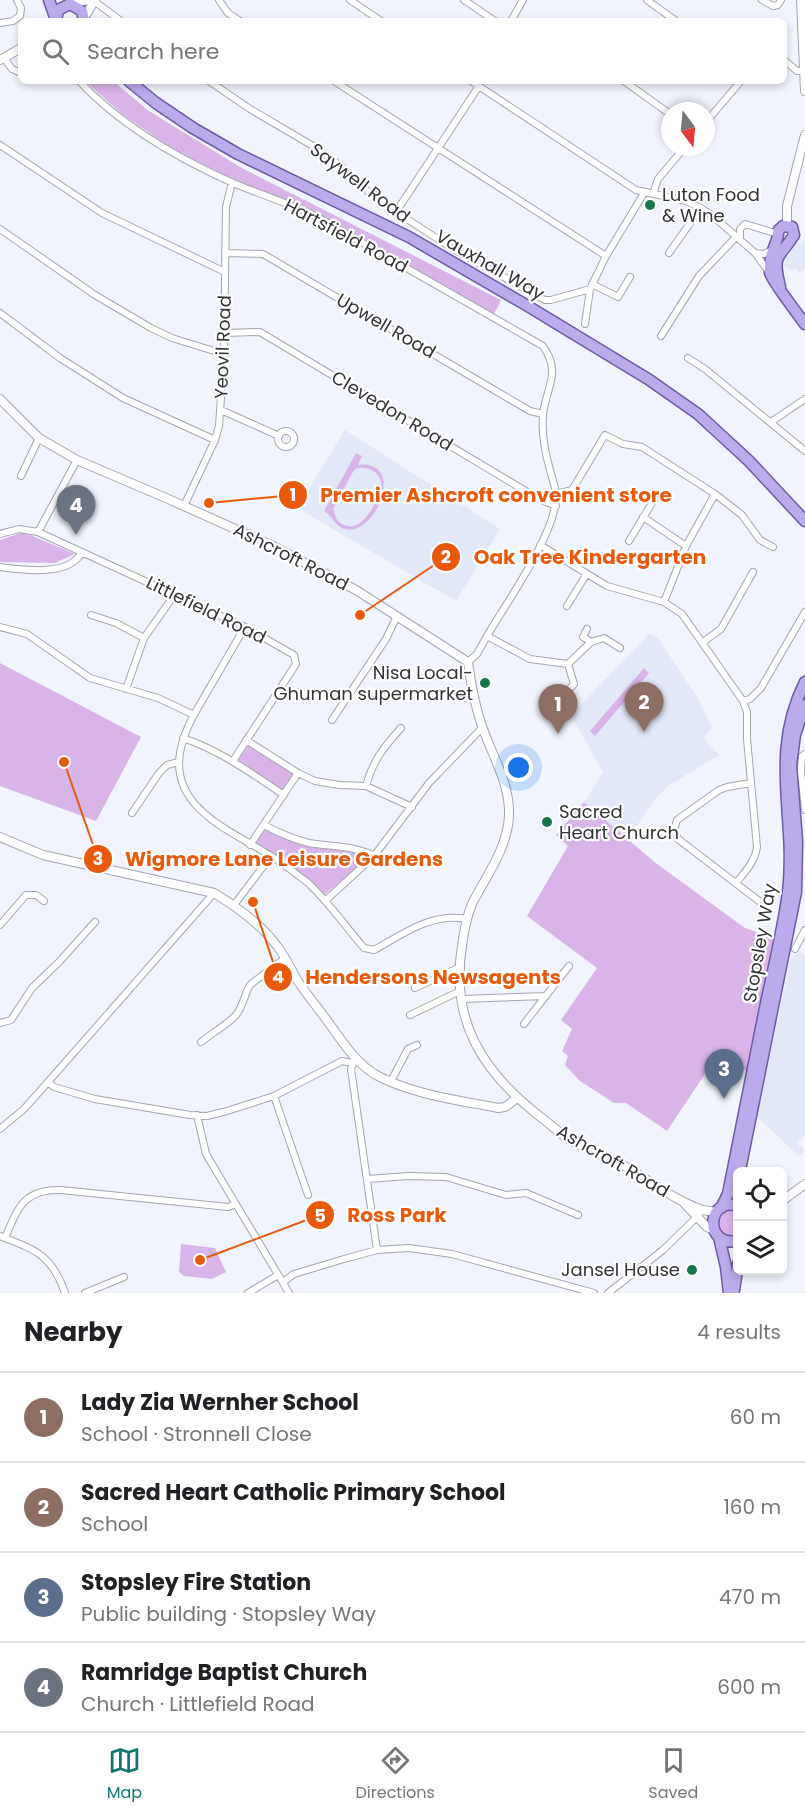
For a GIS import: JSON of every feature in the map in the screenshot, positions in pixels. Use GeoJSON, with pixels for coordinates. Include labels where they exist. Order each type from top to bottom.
{"type":"FeatureCollection","features":[{"type":"Feature","properties":{"kind":"main road"},"geometry":{"type":"LineString","coordinates":[[49,0],[54,18]]}},
{"type":"Feature","properties":{"kind":"main road"},"geometry":{"type":"LineString","coordinates":[[59,0],[81,10],[83,18]]}},
{"type":"Feature","properties":{"kind":"main road"},"geometry":{"type":"LineString","coordinates":[[56,18],[62,7],[71,4]]}},
{"type":"Feature","properties":{"kind":"main road","name":"Vauxhall Way"},"geometry":{"type":"LineString","coordinates":[[133,84],[193,128],[238,154],[409,237],[648,379],[698,414],[749,461],[805,521]]}},
{"type":"Feature","properties":{"kind":"main road"},"geometry":{"type":"LineString","coordinates":[[789,233],[772,250],[770,273],[805,324]]}},
{"type":"Feature","properties":{"kind":"main road"},"geometry":{"type":"LineString","coordinates":[[780,287],[777,260],[789,233]]}},
{"type":"Feature","properties":{"kind":"main road","name":"Stopsley Way"},"geometry":{"type":"LineString","coordinates":[[729,1293],[726,1268],[713,1221],[728,1194],[785,913],[790,860],[785,751],[794,705],[805,682]]}},
{"type":"Feature","properties":{"kind":"main road","name":"Stopsley Way"},"geometry":{"type":"LineString","coordinates":[[741,1167],[796,892],[798,858],[792,765],[795,735],[805,705]]}},
{"type":"Feature","properties":{"kind":"main road"},"geometry":{"type":"LineString","coordinates":[[718,1210],[733,1204]]}},
{"type":"Feature","properties":{"kind":"main road"},"geometry":{"type":"LineString","coordinates":[[716,1234],[733,1242]]}},
{"type":"Feature","properties":{"kind":"main road"},"geometry":{"type":"LineString","coordinates":[[734,1293],[736,1275]]}},
{"type":"Feature","properties":{"kind":"street"},"geometry":{"type":"LineString","coordinates":[[2,22],[13,21],[20,16],[21,8],[17,0]]}},
{"type":"Feature","properties":{"kind":"street"},"geometry":{"type":"LineString","coordinates":[[71,4],[92,0],[117,18]]}},
{"type":"Feature","properties":{"kind":"street"},"geometry":{"type":"LineString","coordinates":[[85,18],[92,0]]}},
{"type":"Feature","properties":{"kind":"street"},"geometry":{"type":"LineString","coordinates":[[219,0],[228,13],[236,18]]}},
{"type":"Feature","properties":{"kind":"street"},"geometry":{"type":"LineString","coordinates":[[350,0],[377,18]]}},
{"type":"Feature","properties":{"kind":"street"},"geometry":{"type":"LineString","coordinates":[[464,0],[491,18]]}},
{"type":"Feature","properties":{"kind":"street"},"geometry":{"type":"LineString","coordinates":[[513,18],[523,0]]}},
{"type":"Feature","properties":{"kind":"street"},"geometry":{"type":"LineString","coordinates":[[646,0],[672,18]]}},
{"type":"Feature","properties":{"kind":"street"},"geometry":{"type":"LineString","coordinates":[[762,0],[772,6],[778,5],[781,0]]}},
{"type":"Feature","properties":{"kind":"street"},"geometry":{"type":"LineString","coordinates":[[801,0],[805,91]]}},
{"type":"Feature","properties":{"kind":"street"},"geometry":{"type":"LineString","coordinates":[[18,50],[2,59],[18,72]]}},
{"type":"Feature","properties":{"kind":"street"},"geometry":{"type":"LineString","coordinates":[[787,62],[797,70],[803,71]]}},
{"type":"Feature","properties":{"kind":"street","name":"Hartsfield Road"},"geometry":{"type":"LineString","coordinates":[[82,84],[131,126],[174,154],[232,182],[291,204],[319,218],[543,346],[550,357],[553,373],[543,414]]}},
{"type":"Feature","properties":{"kind":"street","name":"Saywell Road"},"geometry":{"type":"LineString","coordinates":[[213,84],[250,109],[313,146],[342,167],[376,199],[455,250],[545,300],[591,287]]}},
{"type":"Feature","properties":{"kind":"street"},"geometry":{"type":"LineString","coordinates":[[339,84],[606,256]]}},
{"type":"Feature","properties":{"kind":"street"},"geometry":{"type":"LineString","coordinates":[[396,212],[476,84]]}},
{"type":"Feature","properties":{"kind":"street"},"geometry":{"type":"LineString","coordinates":[[478,84],[629,186],[644,193],[687,201],[701,208],[755,253],[770,273]]}},
{"type":"Feature","properties":{"kind":"street"},"geometry":{"type":"LineString","coordinates":[[628,84],[661,108]]}},
{"type":"Feature","properties":{"kind":"street"},"geometry":{"type":"LineString","coordinates":[[715,111],[738,84]]}},
{"type":"Feature","properties":{"kind":"street"},"geometry":{"type":"LineString","coordinates":[[661,336],[699,276],[738,238],[745,224],[789,233],[786,210],[805,135]]}},
{"type":"Feature","properties":{"kind":"street"},"geometry":{"type":"LineString","coordinates":[[0,145],[102,213],[225,272]]}},
{"type":"Feature","properties":{"kind":"street"},"geometry":{"type":"LineString","coordinates":[[653,194],[658,179],[677,156]]}},
{"type":"Feature","properties":{"kind":"street","name":"Yeovil Road"},"geometry":{"type":"LineString","coordinates":[[184,506],[215,440],[221,410],[226,207],[232,182]]}},
{"type":"Feature","properties":{"kind":"street"},"geometry":{"type":"LineString","coordinates":[[585,324],[591,287],[606,256],[644,193]]}},
{"type":"Feature","properties":{"kind":"street"},"geometry":{"type":"LineString","coordinates":[[669,253],[701,208]]}},
{"type":"Feature","properties":{"kind":"street"},"geometry":{"type":"LineString","coordinates":[[0,229],[95,294],[151,328],[172,338],[224,354]]}},
{"type":"Feature","properties":{"kind":"street"},"geometry":{"type":"LineString","coordinates":[[755,253],[764,254],[772,250]]}},
{"type":"Feature","properties":{"kind":"street","name":"Upwell Road"},"geometry":{"type":"LineString","coordinates":[[225,253],[263,254],[530,411],[543,414]]}},
{"type":"Feature","properties":{"kind":"street"},"geometry":{"type":"LineString","coordinates":[[591,287],[618,297],[630,277]]}},
{"type":"Feature","properties":{"kind":"street"},"geometry":{"type":"LineString","coordinates":[[0,313],[60,358],[123,398],[215,440]]}},
{"type":"Feature","properties":{"kind":"street","name":"Clevedon Road"},"geometry":{"type":"LineString","coordinates":[[224,333],[260,333],[556,507]]}},
{"type":"Feature","properties":{"kind":"street"},"geometry":{"type":"LineString","coordinates":[[688,358],[771,422],[805,452]]}},
{"type":"Feature","properties":{"kind":"street","name":"Ashcroft Road"},"geometry":{"type":"LineString","coordinates":[[0,399],[39,438],[77,460],[272,545],[356,590],[468,662],[472,690],[482,728],[507,789],[509,819],[502,848],[474,900],[467,919],[460,967],[465,1023],[476,1047],[489,1067],[517,1098],[570,1140],[626,1167],[684,1203],[704,1210],[718,1210]]}},
{"type":"Feature","properties":{"kind":"street"},"geometry":{"type":"LineString","coordinates":[[771,422],[805,399]]}},
{"type":"Feature","properties":{"kind":"street"},"geometry":{"type":"LineString","coordinates":[[221,410],[279,436]]}},
{"type":"Feature","properties":{"kind":"street"},"geometry":{"type":"LineString","coordinates":[[468,662],[477,654],[488,636],[552,522],[556,507],[556,494],[543,443],[543,414]]}},
{"type":"Feature","properties":{"kind":"street"},"geometry":{"type":"LineString","coordinates":[[556,494],[572,490],[605,435],[623,444],[642,447],[715,494],[742,515],[760,540],[773,547]]}},
{"type":"Feature","properties":{"kind":"street"},"geometry":{"type":"LineString","coordinates":[[21,476],[39,438]]}},
{"type":"Feature","properties":{"kind":"street"},"geometry":{"type":"LineString","coordinates":[[38,532],[77,460]]}},
{"type":"Feature","properties":{"kind":"street"},"geometry":{"type":"LineString","coordinates":[[664,602],[686,546],[715,494]]}},
{"type":"Feature","properties":{"kind":"street"},"geometry":{"type":"LineString","coordinates":[[629,541],[655,498]]}},
{"type":"Feature","properties":{"kind":"street"},"geometry":{"type":"LineString","coordinates":[[643,517],[686,546]]}},
{"type":"Feature","properties":{"kind":"street","name":"Littlefield Road"},"geometry":{"type":"LineString","coordinates":[[0,534],[19,529],[38,532],[245,627],[294,655],[296,664],[233,761]]}},
{"type":"Feature","properties":{"kind":"street"},"geometry":{"type":"LineString","coordinates":[[540,545],[607,586],[664,602],[682,614],[743,701],[747,712],[747,739],[757,847],[756,855],[736,883]]}},
{"type":"Feature","properties":{"kind":"street"},"geometry":{"type":"LineString","coordinates":[[0,567],[31,571],[68,567],[78,560],[82,552]]}},
{"type":"Feature","properties":{"kind":"street"},"geometry":{"type":"LineString","coordinates":[[703,642],[721,629],[753,572]]}},
{"type":"Feature","properties":{"kind":"street"},"geometry":{"type":"LineString","coordinates":[[567,606],[586,574]]}},
{"type":"Feature","properties":{"kind":"street"},"geometry":{"type":"LineString","coordinates":[[126,689],[144,638],[175,594]]}},
{"type":"Feature","properties":{"kind":"street"},"geometry":{"type":"LineString","coordinates":[[743,701],[750,699],[761,688],[805,612]]}},
{"type":"Feature","properties":{"kind":"street"},"geometry":{"type":"LineString","coordinates":[[91,615],[116,623],[144,638]]}},
{"type":"Feature","properties":{"kind":"street"},"geometry":{"type":"LineString","coordinates":[[332,720],[386,639],[397,616]]}},
{"type":"Feature","properties":{"kind":"street"},"geometry":{"type":"LineString","coordinates":[[0,627],[27,634],[90,678],[158,698],[194,715]]}},
{"type":"Feature","properties":{"kind":"street"},"geometry":{"type":"LineString","coordinates":[[245,627],[183,738],[179,762],[183,782],[194,803],[208,818],[271,856],[306,882],[326,901],[368,950],[374,950],[438,918],[467,919]]}},
{"type":"Feature","properties":{"kind":"street"},"geometry":{"type":"LineString","coordinates":[[587,629],[583,637],[591,642]]}},
{"type":"Feature","properties":{"kind":"street"},"geometry":{"type":"LineString","coordinates":[[488,636],[530,658],[568,664]]}},
{"type":"Feature","properties":{"kind":"street"},"geometry":{"type":"LineString","coordinates":[[568,664],[591,642],[604,638],[620,648]]}},
{"type":"Feature","properties":{"kind":"street"},"geometry":{"type":"LineString","coordinates":[[566,693],[574,684],[568,664]]}},
{"type":"Feature","properties":{"kind":"street"},"geometry":{"type":"LineString","coordinates":[[366,786],[371,767],[381,750],[401,728]]}},
{"type":"Feature","properties":{"kind":"street"},"geometry":{"type":"LineString","coordinates":[[326,901],[374,856],[429,783],[482,728]]}},
{"type":"Feature","properties":{"kind":"street"},"geometry":{"type":"LineString","coordinates":[[183,738],[204,745],[233,761],[284,795]]}},
{"type":"Feature","properties":{"kind":"street"},"geometry":{"type":"LineString","coordinates":[[246,740],[298,773],[315,781],[366,786],[411,807]]}},
{"type":"Feature","properties":{"kind":"street"},"geometry":{"type":"LineString","coordinates":[[805,754],[802,756],[801,771],[805,810]]}},
{"type":"Feature","properties":{"kind":"street"},"geometry":{"type":"LineString","coordinates":[[132,813],[159,773],[167,765],[179,762]]}},
{"type":"Feature","properties":{"kind":"street"},"geometry":{"type":"LineString","coordinates":[[250,845],[298,773]]}},
{"type":"Feature","properties":{"kind":"street"},"geometry":{"type":"LineString","coordinates":[[751,783],[718,790],[677,820],[674,830],[678,839],[759,901]]}},
{"type":"Feature","properties":{"kind":"street"},"geometry":{"type":"LineString","coordinates":[[264,825],[288,838],[311,843],[348,846],[374,856]]}},
{"type":"Feature","properties":{"kind":"street"},"geometry":{"type":"LineString","coordinates":[[0,837],[43,855],[214,893],[234,905],[270,937],[355,1061],[379,1076],[437,1097],[498,1108],[505,1107],[517,1098]]}},
{"type":"Feature","properties":{"kind":"street"},"geometry":{"type":"LineString","coordinates":[[234,905],[271,856]]}},
{"type":"Feature","properties":{"kind":"street"},"geometry":{"type":"LineString","coordinates":[[0,1129],[24,1109],[214,893]]}},
{"type":"Feature","properties":{"kind":"street"},"geometry":{"type":"LineString","coordinates":[[0,925],[26,895],[36,895],[44,901]]}},
{"type":"Feature","properties":{"kind":"street"},"geometry":{"type":"LineString","coordinates":[[0,1023],[11,1020],[32,988],[95,922]]}},
{"type":"Feature","properties":{"kind":"street","name":"Stopsley Way"},"geometry":{"type":"LineString","coordinates":[[795,949],[805,930]]}},
{"type":"Feature","properties":{"kind":"street"},"geometry":{"type":"LineString","coordinates":[[201,1042],[236,1015],[251,984],[285,958]]}},
{"type":"Feature","properties":{"kind":"street"},"geometry":{"type":"LineString","coordinates":[[524,1024],[569,966]]}},
{"type":"Feature","properties":{"kind":"street"},"geometry":{"type":"LineString","coordinates":[[416,988],[460,967]]}},
{"type":"Feature","properties":{"kind":"street"},"geometry":{"type":"LineString","coordinates":[[410,1015],[461,995],[546,996]]}},
{"type":"Feature","properties":{"kind":"street"},"geometry":{"type":"LineString","coordinates":[[391,1081],[408,1049],[417,1044]]}},
{"type":"Feature","properties":{"kind":"street"},"geometry":{"type":"LineString","coordinates":[[48,1082],[54,1087],[96,1100],[197,1116],[217,1114],[274,1096],[342,1061],[355,1061]]}},
{"type":"Feature","properties":{"kind":"street"},"geometry":{"type":"LineString","coordinates":[[355,1061],[351,1069],[377,1250]]}},
{"type":"Feature","properties":{"kind":"street"},"geometry":{"type":"LineString","coordinates":[[274,1096],[308,1195]]}},
{"type":"Feature","properties":{"kind":"street"},"geometry":{"type":"LineString","coordinates":[[197,1116],[206,1154],[289,1293]]}},
{"type":"Feature","properties":{"kind":"street"},"geometry":{"type":"LineString","coordinates":[[367,1179],[408,1176],[446,1177],[506,1195],[526,1193],[578,1215]]}},
{"type":"Feature","properties":{"kind":"street"},"geometry":{"type":"LineString","coordinates":[[787,1199],[803,1189]]}},
{"type":"Feature","properties":{"kind":"street"},"geometry":{"type":"LineString","coordinates":[[65,1293],[59,1274],[45,1257],[2,1237],[23,1202],[35,1193],[45,1190],[61,1190],[228,1207],[236,1204]]}},
{"type":"Feature","properties":{"kind":"street","name":"Ashcroft Road"},"geometry":{"type":"LineString","coordinates":[[684,1203],[716,1234]]}},
{"type":"Feature","properties":{"kind":"street"},"geometry":{"type":"LineString","coordinates":[[608,1293],[663,1250],[704,1210]]}},
{"type":"Feature","properties":{"kind":"street"},"geometry":{"type":"LineString","coordinates":[[283,1282],[294,1274],[377,1250],[409,1248],[452,1254],[594,1293]]}},
{"type":"Feature","properties":{"kind":"street"},"geometry":{"type":"LineString","coordinates":[[248,1293],[278,1275]]}},
{"type":"Feature","properties":{"kind":"street"},"geometry":{"type":"LineString","coordinates":[[85,1293],[124,1277]]}},
{"type":"Feature","properties":{"kind":"shaded area"},"geometry":{"type":"Polygon","coordinates":[[[88,84],[117,84],[149,111],[240,167],[501,300],[494,314],[305,208],[232,179],[173,149],[123,115],[88,84]]]}},
{"type":"Feature","properties":{"kind":"shaded area"},"geometry":{"type":"Polygon","coordinates":[[[805,239],[805,269],[799,273],[796,269],[793,271],[780,264],[789,249],[805,239]]]}},
{"type":"Feature","properties":{"kind":"shaded area"},"geometry":{"type":"Polygon","coordinates":[[[345,430],[500,529],[456,601],[297,508],[345,430]]]}},
{"type":"Feature","properties":{"kind":"shaded area"},"geometry":{"type":"Polygon","coordinates":[[[356,453],[362,456],[358,465],[373,466],[381,474],[384,485],[382,498],[367,522],[356,529],[345,529],[338,526],[324,511],[356,453]],[[363,468],[354,470],[333,509],[337,520],[348,526],[358,524],[366,517],[380,492],[380,480],[376,473],[363,468]]]}},
{"type":"Feature","properties":{"kind":"shaded area"},"geometry":{"type":"Polygon","coordinates":[[[23,532],[75,554],[55,563],[0,562],[0,540],[23,532]]]}},
{"type":"Feature","properties":{"kind":"shaded area"},"geometry":{"type":"Polygon","coordinates":[[[650,633],[658,638],[699,700],[712,727],[704,738],[719,755],[668,786],[655,799],[628,839],[584,802],[603,772],[571,715],[650,633]]]}},
{"type":"Feature","properties":{"kind":"shaded area"},"geometry":{"type":"Polygon","coordinates":[[[0,663],[141,737],[96,821],[0,786],[0,663]]]}},
{"type":"Feature","properties":{"kind":"shaded area"},"geometry":{"type":"Polygon","coordinates":[[[644,668],[649,673],[595,736],[590,731],[644,668]]]}},
{"type":"Feature","properties":{"kind":"shaded area"},"geometry":{"type":"Polygon","coordinates":[[[249,745],[293,774],[282,790],[238,760],[249,745]]]}},
{"type":"Feature","properties":{"kind":"shaded area"},"geometry":{"type":"Polygon","coordinates":[[[584,802],[657,864],[745,928],[776,939],[749,1071],[711,1065],[667,1131],[626,1103],[614,1103],[580,1081],[565,1065],[568,1056],[562,1051],[572,1029],[561,1020],[597,968],[527,916],[568,846],[556,835],[584,802]]]}},
{"type":"Feature","properties":{"kind":"shaded area"},"geometry":{"type":"Polygon","coordinates":[[[265,829],[286,839],[347,849],[370,857],[324,895],[308,879],[255,844],[265,829]]]}},
{"type":"Feature","properties":{"kind":"shaded area"},"geometry":{"type":"Polygon","coordinates":[[[799,952],[805,955],[805,1135],[798,1143],[805,1151],[799,1156],[757,1117],[791,958],[799,952]]]}},
{"type":"Feature","properties":{"kind":"shaded area"},"geometry":{"type":"Polygon","coordinates":[[[733,1210],[733,1237],[721,1233],[717,1223],[721,1213],[733,1210]]]}},
{"type":"Feature","properties":{"kind":"shaded area"},"geometry":{"type":"Polygon","coordinates":[[[181,1244],[215,1248],[226,1272],[212,1279],[184,1276],[179,1272],[181,1244]]]}},
{"type":"Feature","properties":{"kind":"place","name":"Luton Food & Wine"},"geometry":{"type":"Point","coordinates":[650,205]}},
{"type":"Feature","properties":{"kind":"place","name":"Premier Ashcroft convenient store"},"geometry":{"type":"Point","coordinates":[209,503]}},
{"type":"Feature","properties":{"kind":"place","name":"Ramridge Baptist Church"},"geometry":{"type":"Point","coordinates":[76,535]}},
{"type":"Feature","properties":{"kind":"place","name":"Oak Tree Kindergarten"},"geometry":{"type":"Point","coordinates":[360,615]}},
{"type":"Feature","properties":{"kind":"place","name":"Nisa Local- Ghuman supermarket"},"geometry":{"type":"Point","coordinates":[485,683]}},
{"type":"Feature","properties":{"kind":"place","name":"Sacred Heart Catholic Primary School"},"geometry":{"type":"Point","coordinates":[644,732]}},
{"type":"Feature","properties":{"kind":"place","name":"Lady Zia Wernher School"},"geometry":{"type":"Point","coordinates":[558,734]}},
{"type":"Feature","properties":{"kind":"place","name":"Wigmore Lane Leisure Gardens"},"geometry":{"type":"Point","coordinates":[64,762]}},
{"type":"Feature","properties":{"kind":"place","name":"Sacred Heart Church"},"geometry":{"type":"Point","coordinates":[547,822]}},
{"type":"Feature","properties":{"kind":"place","name":"Hendersons Newsagents"},"geometry":{"type":"Point","coordinates":[253,902]}},
{"type":"Feature","properties":{"kind":"place","name":"Stopsley Fire Station"},"geometry":{"type":"Point","coordinates":[724,1099]}},
{"type":"Feature","properties":{"kind":"place","name":"Ross Park"},"geometry":{"type":"Point","coordinates":[200,1260]}},
{"type":"Feature","properties":{"kind":"place","name":"Jansel House"},"geometry":{"type":"Point","coordinates":[692,1270]}}]}
